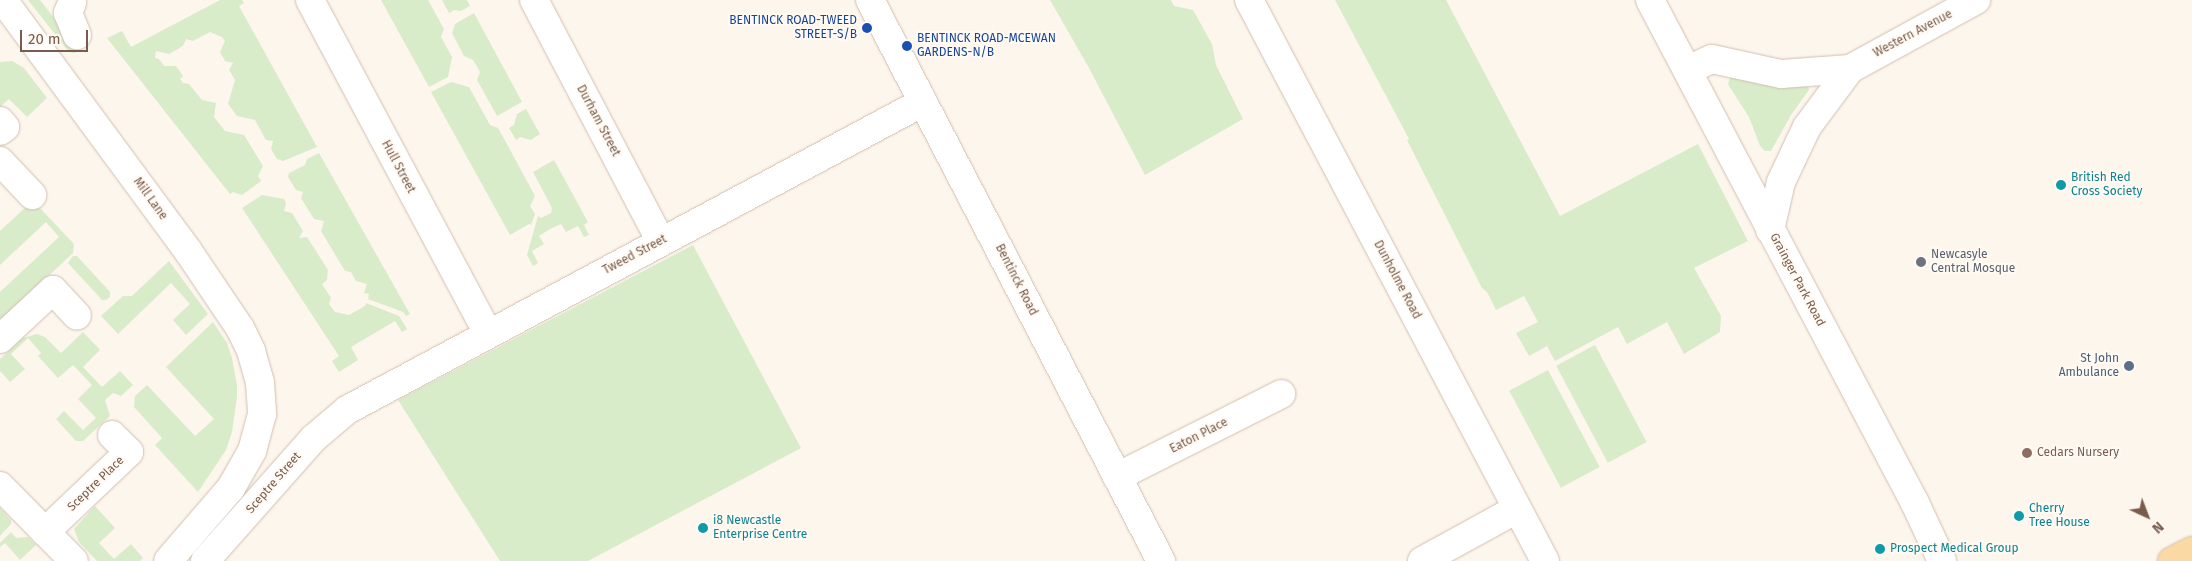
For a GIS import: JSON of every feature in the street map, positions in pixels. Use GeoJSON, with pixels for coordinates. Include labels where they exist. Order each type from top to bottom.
{"type":"FeatureCollection","features":[{"type":"Feature","properties":{"kind":"main road"},"geometry":{"type":"LineString","coordinates":[[2172,561],[2192,551]]}},
{"type":"Feature","properties":{"kind":"street","name":"Hull Street"},"geometry":{"type":"LineString","coordinates":[[310,0],[488,333]]}},
{"type":"Feature","properties":{"kind":"street","name":"Durham Street"},"geometry":{"type":"LineString","coordinates":[[534,0],[661,242]]}},
{"type":"Feature","properties":{"kind":"street","name":"Bentinck Road"},"geometry":{"type":"LineString","coordinates":[[870,0],[1161,561]]}},
{"type":"Feature","properties":{"kind":"street","name":"Dunholme Road"},"geometry":{"type":"LineString","coordinates":[[1249,0],[1545,561]]}},
{"type":"Feature","properties":{"kind":"street","name":"Grainger Park Road"},"geometry":{"type":"LineString","coordinates":[[1650,0],[1915,503],[1942,561]]}},
{"type":"Feature","properties":{"kind":"street","name":"Western Avenue"},"geometry":{"type":"LineString","coordinates":[[1688,70],[1712,59],[1781,74],[1850,68],[1976,0]]}},
{"type":"Feature","properties":{"kind":"street"},"geometry":{"type":"LineString","coordinates":[[69,1],[68,14],[77,35]]}},
{"type":"Feature","properties":{"kind":"street","name":"Mill Lane"},"geometry":{"type":"LineString","coordinates":[[7,19],[188,252],[240,328],[251,351],[260,383],[262,414],[252,452],[231,488],[168,561]]}},
{"type":"Feature","properties":{"kind":"street","name":"Western Avenue"},"geometry":{"type":"LineString","coordinates":[[1770,230],[1781,182],[1807,127],[1850,68]]}},
{"type":"Feature","properties":{"kind":"street","name":"Tweed Street"},"geometry":{"type":"LineString","coordinates":[[347,410],[923,102]]}},
{"type":"Feature","properties":{"kind":"street"},"geometry":{"type":"LineString","coordinates":[[0,121],[5,127],[0,131]]}},
{"type":"Feature","properties":{"kind":"street"},"geometry":{"type":"LineString","coordinates":[[0,161],[32,194]]}},
{"type":"Feature","properties":{"kind":"street"},"geometry":{"type":"LineString","coordinates":[[0,339],[53,290],[77,316]]}},
{"type":"Feature","properties":{"kind":"street","name":"Eaton Place"},"geometry":{"type":"LineString","coordinates":[[1118,477],[1281,394]]}},
{"type":"Feature","properties":{"kind":"street","name":"Sceptre Street"},"geometry":{"type":"LineString","coordinates":[[205,561],[314,438],[347,410]]}},
{"type":"Feature","properties":{"kind":"street","name":"Sceptre Place"},"geometry":{"type":"LineString","coordinates":[[46,532],[129,452],[112,435]]}},
{"type":"Feature","properties":{"kind":"street"},"geometry":{"type":"LineString","coordinates":[[0,486],[74,561]]}},
{"type":"Feature","properties":{"kind":"street"},"geometry":{"type":"LineString","coordinates":[[1422,561],[1517,509]]}},
{"type":"Feature","properties":{"kind":"green space"},"geometry":{"type":"Polygon","coordinates":[[[28,0],[40,0],[77,47],[75,53],[69,52],[28,0]]]}},
{"type":"Feature","properties":{"kind":"green space"},"geometry":{"type":"Polygon","coordinates":[[[220,0],[242,0],[244,3],[239,6],[317,147],[283,161],[277,159],[271,149],[273,141],[266,140],[255,120],[237,116],[228,104],[235,80],[229,70],[233,63],[225,61],[220,52],[225,41],[222,37],[210,32],[193,41],[186,39],[183,46],[169,54],[156,51],[155,58],[159,59],[164,66],[176,66],[183,76],[180,79],[183,83],[189,84],[202,100],[216,103],[214,117],[225,131],[244,135],[263,166],[258,176],[261,181],[242,195],[233,192],[230,194],[107,38],[122,31],[131,47],[220,0]]]}},
{"type":"Feature","properties":{"kind":"green space"},"geometry":{"type":"Polygon","coordinates":[[[381,0],[428,0],[444,29],[441,37],[452,57],[448,77],[429,87],[381,0]]]}},
{"type":"Feature","properties":{"kind":"green space"},"geometry":{"type":"Polygon","coordinates":[[[442,0],[467,0],[470,6],[461,11],[454,10],[449,13],[442,0]]]}},
{"type":"Feature","properties":{"kind":"green space"},"geometry":{"type":"Polygon","coordinates":[[[1050,0],[1171,0],[1174,6],[1193,10],[1212,44],[1216,65],[1243,119],[1145,175],[1089,68],[1050,0]]]}},
{"type":"Feature","properties":{"kind":"green space"},"geometry":{"type":"Polygon","coordinates":[[[1335,0],[1446,0],[1560,216],[1698,144],[1748,241],[1694,268],[1721,316],[1720,332],[1684,354],[1667,322],[1627,344],[1618,327],[1555,361],[1547,346],[1529,356],[1516,333],[1538,322],[1524,296],[1496,310],[1487,292],[1482,288],[1407,140],[1409,139],[1335,0]]]}},
{"type":"Feature","properties":{"kind":"green space"},"geometry":{"type":"Polygon","coordinates":[[[474,13],[522,102],[497,116],[477,80],[480,72],[473,60],[464,56],[452,33],[455,24],[474,13]]]}},
{"type":"Feature","properties":{"kind":"green space"},"geometry":{"type":"Polygon","coordinates":[[[12,61],[24,68],[47,98],[27,117],[9,99],[0,107],[0,62],[12,61]]]}},
{"type":"Feature","properties":{"kind":"green space"},"geometry":{"type":"Polygon","coordinates":[[[1736,77],[1808,85],[1809,90],[1791,115],[1771,151],[1765,151],[1760,146],[1749,117],[1729,86],[1730,78],[1736,77]]]}},
{"type":"Feature","properties":{"kind":"green space"},"geometry":{"type":"Polygon","coordinates":[[[451,82],[469,87],[490,125],[498,128],[535,196],[530,206],[535,214],[531,225],[529,224],[510,235],[431,92],[451,82]]]}},
{"type":"Feature","properties":{"kind":"green space"},"geometry":{"type":"Polygon","coordinates":[[[526,109],[540,134],[531,140],[520,137],[516,140],[509,128],[514,125],[517,114],[526,109]]]}},
{"type":"Feature","properties":{"kind":"green space"},"geometry":{"type":"Polygon","coordinates":[[[319,153],[410,314],[406,316],[403,312],[368,299],[369,294],[364,293],[367,284],[356,281],[351,272],[345,271],[321,231],[324,221],[314,219],[301,198],[303,192],[296,190],[288,177],[289,173],[305,165],[307,159],[319,153]]]}},
{"type":"Feature","properties":{"kind":"green space"},"geometry":{"type":"Polygon","coordinates":[[[554,160],[588,222],[584,225],[589,235],[584,237],[578,226],[566,232],[561,224],[550,229],[539,236],[544,244],[532,251],[538,263],[533,266],[527,255],[538,216],[541,218],[551,213],[552,208],[533,172],[554,160]]]}},
{"type":"Feature","properties":{"kind":"green space"},"geometry":{"type":"Polygon","coordinates":[[[262,195],[284,199],[286,203],[284,211],[292,213],[303,231],[299,238],[307,237],[328,270],[327,280],[322,284],[331,298],[329,304],[335,312],[349,315],[365,306],[366,303],[399,316],[407,329],[402,332],[395,321],[351,347],[358,360],[339,372],[332,361],[339,356],[242,208],[262,195]]]}},
{"type":"Feature","properties":{"kind":"green space"},"geometry":{"type":"Polygon","coordinates":[[[27,206],[38,206],[74,244],[73,253],[0,321],[0,292],[59,237],[46,222],[0,265],[0,231],[27,206]]]}},
{"type":"Feature","properties":{"kind":"green space"},"geometry":{"type":"Polygon","coordinates":[[[693,245],[801,448],[588,561],[500,561],[398,400],[693,245]]]}},
{"type":"Feature","properties":{"kind":"green space"},"geometry":{"type":"Polygon","coordinates":[[[73,256],[77,256],[110,292],[110,297],[102,300],[68,263],[73,256]]]}},
{"type":"Feature","properties":{"kind":"green space"},"geometry":{"type":"Polygon","coordinates":[[[169,261],[208,314],[186,335],[173,320],[190,304],[171,283],[118,334],[101,316],[123,296],[132,296],[169,261]]]}},
{"type":"Feature","properties":{"kind":"green space"},"geometry":{"type":"Polygon","coordinates":[[[213,322],[227,343],[232,358],[237,397],[232,432],[226,450],[198,492],[155,445],[162,438],[134,407],[135,396],[147,385],[195,436],[214,419],[166,367],[213,322]]]}},
{"type":"Feature","properties":{"kind":"green space"},"geometry":{"type":"Polygon","coordinates":[[[83,332],[100,350],[83,367],[102,387],[120,371],[133,385],[121,396],[113,393],[105,400],[110,416],[83,441],[76,441],[56,419],[64,411],[83,430],[96,418],[78,399],[92,385],[73,365],[58,378],[38,356],[41,353],[28,338],[11,354],[25,369],[10,382],[0,371],[0,359],[23,338],[37,334],[45,337],[61,353],[83,332]]]}},
{"type":"Feature","properties":{"kind":"green space"},"geometry":{"type":"Polygon","coordinates":[[[1595,345],[1647,442],[1608,463],[1556,366],[1595,345]]]}},
{"type":"Feature","properties":{"kind":"green space"},"geometry":{"type":"Polygon","coordinates":[[[1548,370],[1600,467],[1561,488],[1509,391],[1548,370]]]}},
{"type":"Feature","properties":{"kind":"green space"},"geometry":{"type":"Polygon","coordinates":[[[95,506],[115,528],[99,543],[114,559],[131,544],[143,558],[140,561],[97,561],[79,542],[74,529],[95,506]]]}},
{"type":"Feature","properties":{"kind":"green space"},"geometry":{"type":"Polygon","coordinates":[[[0,508],[11,520],[11,524],[0,536],[0,508]]]}},
{"type":"Feature","properties":{"kind":"green space"},"geometry":{"type":"Polygon","coordinates":[[[11,532],[16,538],[28,537],[36,545],[20,560],[5,543],[0,547],[0,543],[11,532]]]}},
{"type":"Feature","properties":{"kind":"place","name":"BENTINCK ROAD-TWEED STREET-S/B"},"geometry":{"type":"Point","coordinates":[867,28]}},
{"type":"Feature","properties":{"kind":"place","name":"BENTINCK ROAD-MCEWAN GARDENS-N/B"},"geometry":{"type":"Point","coordinates":[907,46]}},
{"type":"Feature","properties":{"kind":"place","name":"British Red Cross Society"},"geometry":{"type":"Point","coordinates":[2061,185]}},
{"type":"Feature","properties":{"kind":"place","name":"Newcasyle Central Mosque"},"geometry":{"type":"Point","coordinates":[1921,262]}},
{"type":"Feature","properties":{"kind":"place","name":"St John Ambulance"},"geometry":{"type":"Point","coordinates":[2129,366]}},
{"type":"Feature","properties":{"kind":"place","name":"Cedars Nursery"},"geometry":{"type":"Point","coordinates":[2027,453]}},
{"type":"Feature","properties":{"kind":"place","name":"Cherry Tree House"},"geometry":{"type":"Point","coordinates":[2019,516]}},
{"type":"Feature","properties":{"kind":"place","name":"i8 Newcastle Enterprise Centre"},"geometry":{"type":"Point","coordinates":[703,528]}},
{"type":"Feature","properties":{"kind":"place","name":"Prospect Medical Group"},"geometry":{"type":"Point","coordinates":[1880,549]}}]}
